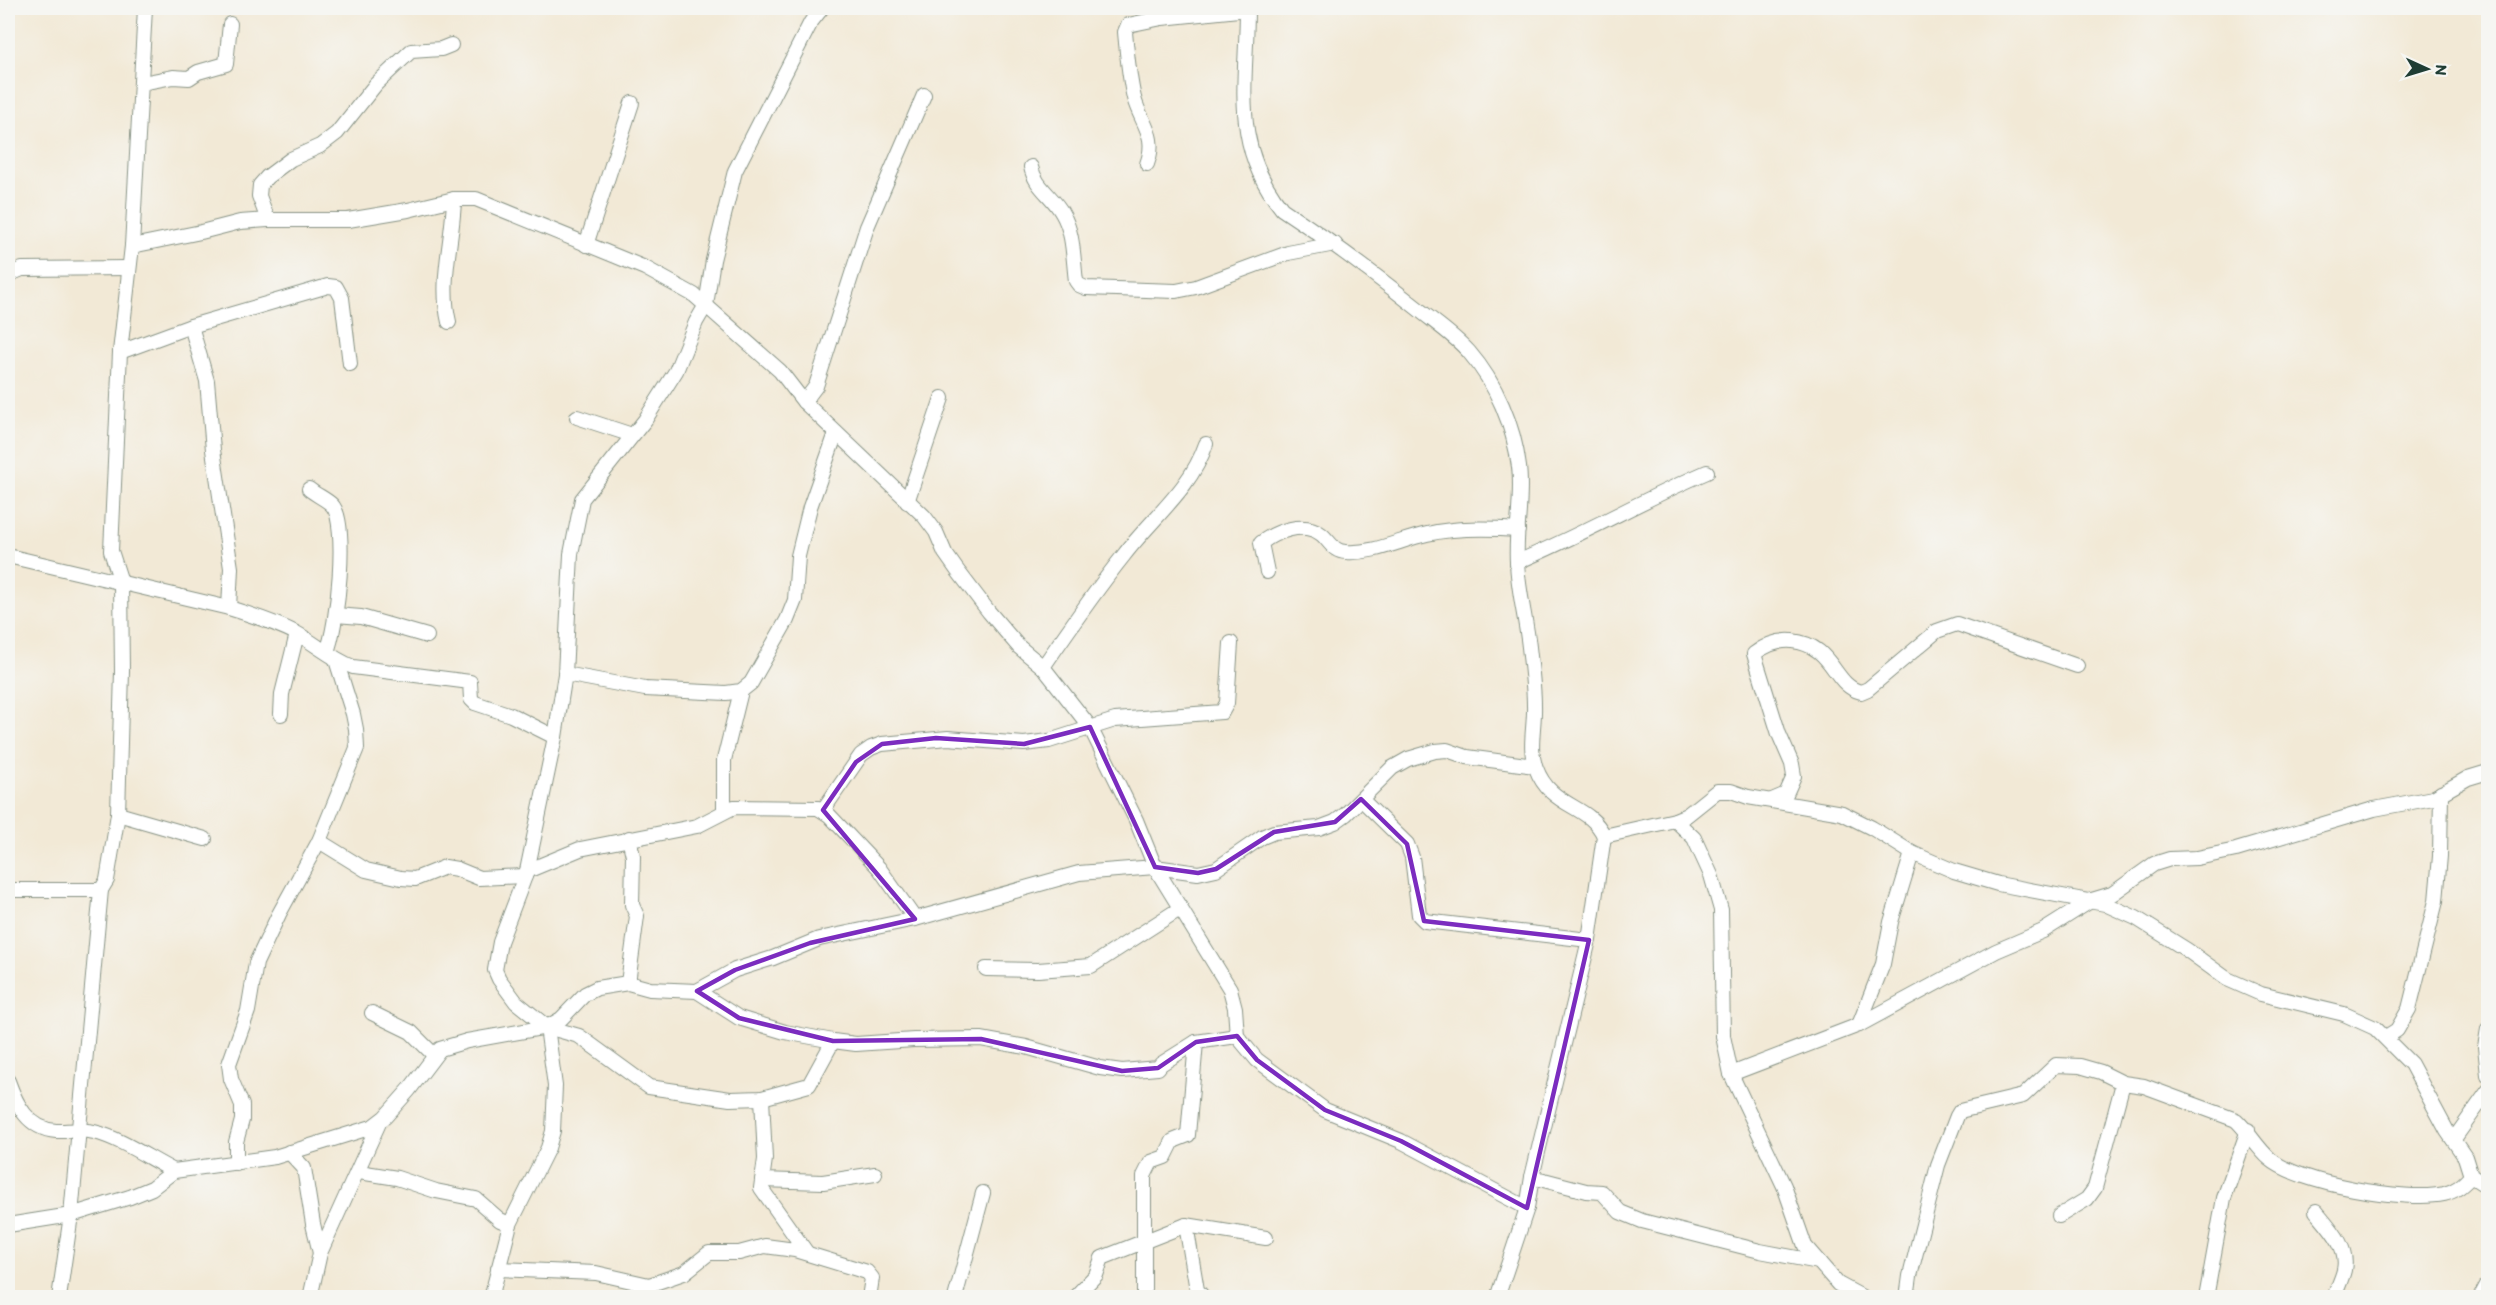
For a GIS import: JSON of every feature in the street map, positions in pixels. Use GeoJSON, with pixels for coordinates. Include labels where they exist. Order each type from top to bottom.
{"type":"FeatureCollection","features":[{"type":"Feature","properties":{"kind":"street"},"geometry":{"type":"LineString","coordinates":[[59,1298],[71,1215],[101,890],[107,880],[118,814],[122,671],[121,582],[111,551],[120,352],[132,246],[145,8]]}},
{"type":"Feature","properties":{"kind":"street"},"geometry":{"type":"LineString","coordinates":[[822,8],[811,22],[735,171],[713,260],[706,305],[696,322],[676,371],[632,435],[582,499],[571,554],[565,674],[555,737],[526,874],[500,942],[495,970],[516,1002],[547,1027],[579,1036],[650,1087],[730,1099],[762,1098],[809,1085],[833,1041]]}},
{"type":"Feature","properties":{"kind":"street"},"geometry":{"type":"LineString","coordinates":[[1147,164],[1152,152],[1152,142],[1134,99],[1125,32],[1128,25],[1162,18],[1247,8],[1243,100],[1247,139],[1260,175],[1282,209],[1335,244],[1450,334],[1469,352],[1499,400],[1512,431],[1519,467],[1521,494],[1517,562],[1532,673],[1534,707],[1532,748],[1535,766],[1542,783],[1560,800],[1590,816],[1600,826],[1604,836],[1589,940],[1532,1178],[1527,1208],[1497,1298]]}},
{"type":"Feature","properties":{"kind":"street"},"geometry":{"type":"LineString","coordinates":[[142,83],[173,77],[189,78],[198,72],[226,64],[230,24]]}},
{"type":"Feature","properties":{"kind":"street"},"geometry":{"type":"LineString","coordinates":[[268,219],[259,196],[260,185],[267,177],[291,159],[320,146],[337,133],[376,84],[411,51],[441,49],[451,45]]}},
{"type":"Feature","properties":{"kind":"street"},"geometry":{"type":"LineString","coordinates":[[804,402],[816,386],[867,227],[924,95]]}},
{"type":"Feature","properties":{"kind":"street"},"geometry":{"type":"LineString","coordinates":[[586,245],[632,103]]}},
{"type":"Feature","properties":{"kind":"street"},"geometry":{"type":"LineString","coordinates":[[1031,167],[1038,184],[1063,214],[1071,240],[1076,281],[1086,288],[1176,291],[1196,287],[1288,253],[1335,244]]}},
{"type":"Feature","properties":{"kind":"street"},"geometry":{"type":"LineString","coordinates":[[132,246],[240,222],[268,219],[348,220],[408,210],[454,199],[476,199],[645,268],[694,295],[780,371],[804,402],[860,453],[930,524],[957,570],[989,612],[1019,647],[1043,667],[1090,727],[1132,811],[1155,867],[1230,989],[1235,1008],[1237,1036],[1257,1060],[1325,1110],[1401,1140],[1527,1208]]}},
{"type":"Feature","properties":{"kind":"street"},"geometry":{"type":"LineString","coordinates":[[449,322],[444,304],[446,264],[453,226],[454,199]]}},
{"type":"Feature","properties":{"kind":"street"},"geometry":{"type":"LineString","coordinates":[[8,275],[22,269],[129,268]]}},
{"type":"Feature","properties":{"kind":"street"},"geometry":{"type":"LineString","coordinates":[[120,352],[191,326],[328,286],[336,287],[342,298],[350,364]]}},
{"type":"Feature","properties":{"kind":"street"},"geometry":{"type":"LineString","coordinates":[[191,326],[207,381],[213,450],[231,568],[229,608]]}},
{"type":"Feature","properties":{"kind":"street"},"geometry":{"type":"LineString","coordinates":[[908,502],[942,398]]}},
{"type":"Feature","properties":{"kind":"street"},"geometry":{"type":"LineString","coordinates":[[577,417],[632,435]]}},
{"type":"Feature","properties":{"kind":"street"},"geometry":{"type":"LineString","coordinates":[[724,811],[724,760],[741,691],[756,677],[787,620],[795,600],[798,556],[810,507],[836,433]]}},
{"type":"Feature","properties":{"kind":"street"},"geometry":{"type":"LineString","coordinates":[[1043,667],[1125,554],[1183,487],[1200,463],[1206,444]]}},
{"type":"Feature","properties":{"kind":"street"},"geometry":{"type":"LineString","coordinates":[[1517,562],[1554,546],[1653,495],[1707,472]]}},
{"type":"Feature","properties":{"kind":"street"},"geometry":{"type":"LineString","coordinates":[[236,1163],[236,1142],[242,1120],[242,1105],[231,1079],[229,1064],[248,1011],[255,963],[279,914],[320,841],[357,748],[353,714],[331,656],[338,608],[340,523],[332,506],[309,489]]}},
{"type":"Feature","properties":{"kind":"street"},"geometry":{"type":"LineString","coordinates":[[1267,572],[1261,543],[1290,529],[1306,528],[1318,531],[1332,547],[1344,553],[1371,549],[1444,531],[1491,528],[1518,530]]}},
{"type":"Feature","properties":{"kind":"street"},"geometry":{"type":"LineString","coordinates":[[8,556],[229,608],[276,623],[353,667],[470,682],[471,699],[475,703],[511,715],[555,737]]}},
{"type":"Feature","properties":{"kind":"street"},"geometry":{"type":"LineString","coordinates":[[336,615],[361,618],[427,636]]}},
{"type":"Feature","properties":{"kind":"street"},"geometry":{"type":"LineString","coordinates":[[1772,800],[1786,794],[1794,776],[1792,764],[1779,734],[1754,654],[1762,648],[1789,641],[1810,645],[1825,656],[1851,687],[1861,692],[1868,689],[1947,625],[1957,624],[2077,666]]}},
{"type":"Feature","properties":{"kind":"street"},"geometry":{"type":"LineString","coordinates":[[281,714],[282,694],[297,634]]}},
{"type":"Feature","properties":{"kind":"street"},"geometry":{"type":"LineString","coordinates":[[822,810],[861,755],[882,744],[948,738],[1024,744],[1049,741],[1116,720],[1222,712],[1227,703],[1231,643]]}},
{"type":"Feature","properties":{"kind":"street"},"geometry":{"type":"LineString","coordinates":[[565,674],[645,689],[726,693],[741,691]]}},
{"type":"Feature","properties":{"kind":"street"},"geometry":{"type":"LineString","coordinates":[[697,991],[735,970],[773,958],[810,942],[915,919],[1078,873],[1155,867],[1198,873],[1216,869],[1262,837],[1274,832],[1319,828],[1335,822],[1392,768],[1408,759],[1435,751],[1447,750],[1467,757],[1535,766]]}},
{"type":"Feature","properties":{"kind":"street"},"geometry":{"type":"LineString","coordinates":[[1731,1074],[1860,1025],[1996,951],[2043,931],[2092,900],[2112,894],[2154,864],[2236,850],[2374,809],[2433,798],[2468,778],[2488,772]]}},
{"type":"Feature","properties":{"kind":"street"},"geometry":{"type":"LineString","coordinates":[[1604,836],[1675,820],[1687,815],[1717,791],[1731,791],[1748,797],[1842,813],[1872,828],[1912,853],[1954,871],[1998,884],[2092,900],[2136,918],[2187,950],[2227,979],[2261,994],[2343,1014],[2375,1028],[2411,1064],[2447,1131],[2465,1157],[2470,1176],[2488,1187]]}},
{"type":"Feature","properties":{"kind":"street"},"geometry":{"type":"LineString","coordinates":[[2386,1037],[2397,1030],[2405,1020],[2412,1002],[2436,902],[2440,856],[2441,793]]}},
{"type":"Feature","properties":{"kind":"street"},"geometry":{"type":"LineString","coordinates":[[1361,799],[1407,844],[1412,857],[1419,915],[1425,921],[1589,940]]}},
{"type":"Feature","properties":{"kind":"street"},"geometry":{"type":"LineString","coordinates":[[320,841],[366,870],[415,879],[445,867],[479,878],[526,874],[580,849],[697,826],[724,811],[740,806],[822,810],[879,868],[915,919]]}},
{"type":"Feature","properties":{"kind":"street"},"geometry":{"type":"LineString","coordinates":[[118,814],[205,839]]}},
{"type":"Feature","properties":{"kind":"street"},"geometry":{"type":"LineString","coordinates":[[1675,820],[1694,838],[1711,874],[1721,910],[1723,1036],[1731,1074],[1784,1186],[1805,1246],[1838,1284],[1863,1298]]}},
{"type":"Feature","properties":{"kind":"street"},"geometry":{"type":"LineString","coordinates":[[628,983],[637,916],[632,905],[633,856],[629,838]]}},
{"type":"Feature","properties":{"kind":"street"},"geometry":{"type":"LineString","coordinates":[[1860,1025],[1883,964],[1891,922],[1912,853]]}},
{"type":"Feature","properties":{"kind":"street"},"geometry":{"type":"LineString","coordinates":[[8,890],[101,890]]}},
{"type":"Feature","properties":{"kind":"street"},"geometry":{"type":"LineString","coordinates":[[986,969],[1038,970],[1091,966],[1181,908]]}},
{"type":"Feature","properties":{"kind":"street"},"geometry":{"type":"LineString","coordinates":[[310,1298],[320,1253],[380,1123],[409,1090],[434,1055],[446,1046],[547,1027],[561,1019],[585,994],[603,987],[628,983],[650,989],[697,991],[739,1018],[785,1032],[833,1041],[856,1044],[914,1040],[981,1040],[1015,1044],[1100,1068],[1122,1071],[1158,1068],[1196,1042],[1237,1036]]}},
{"type":"Feature","properties":{"kind":"street"},"geometry":{"type":"LineString","coordinates":[[372,1013],[411,1032],[434,1055]]}},
{"type":"Feature","properties":{"kind":"street"},"geometry":{"type":"LineString","coordinates":[[490,1298],[510,1224],[548,1148],[553,1131],[555,1086],[547,1027]]}},
{"type":"Feature","properties":{"kind":"street"},"geometry":{"type":"LineString","coordinates":[[2488,1029],[2485,1047],[2488,1075]]}},
{"type":"Feature","properties":{"kind":"street"},"geometry":{"type":"LineString","coordinates":[[1144,1298],[1144,1176],[1151,1162],[1165,1157],[1173,1142],[1184,1138],[1189,1132],[1196,1042]]}},
{"type":"Feature","properties":{"kind":"street"},"geometry":{"type":"LineString","coordinates":[[1907,1298],[1910,1276],[1938,1165],[1949,1130],[1960,1111],[2023,1096],[2056,1065],[2091,1069],[2123,1083],[2144,1086],[2236,1120],[2248,1130],[2270,1158],[2293,1173],[2312,1180],[2403,1196],[2444,1194],[2457,1189],[2470,1176]]}},
{"type":"Feature","properties":{"kind":"street"},"geometry":{"type":"LineString","coordinates":[[8,1081],[23,1114],[40,1126],[55,1131],[78,1131],[102,1135],[174,1171]]}},
{"type":"Feature","properties":{"kind":"street"},"geometry":{"type":"LineString","coordinates":[[2059,1216],[2087,1199],[2095,1188],[2123,1083]]}},
{"type":"Feature","properties":{"kind":"street"},"geometry":{"type":"LineString","coordinates":[[2454,1139],[2488,1091]]}},
{"type":"Feature","properties":{"kind":"street"},"geometry":{"type":"LineString","coordinates":[[762,1098],[765,1159],[761,1188],[807,1253]]}},
{"type":"Feature","properties":{"kind":"street"},"geometry":{"type":"LineString","coordinates":[[8,1225],[71,1215],[152,1188],[174,1171],[236,1163],[289,1152],[380,1123]]}},
{"type":"Feature","properties":{"kind":"street"},"geometry":{"type":"LineString","coordinates":[[2206,1298],[2222,1209],[2248,1130]]}},
{"type":"Feature","properties":{"kind":"street"},"geometry":{"type":"LineString","coordinates":[[289,1152],[304,1168],[320,1253]]}},
{"type":"Feature","properties":{"kind":"street"},"geometry":{"type":"LineString","coordinates":[[359,1172],[396,1178],[435,1191],[476,1199],[500,1220],[510,1224]]}},
{"type":"Feature","properties":{"kind":"street"},"geometry":{"type":"LineString","coordinates":[[762,1180],[823,1182],[875,1174]]}},
{"type":"Feature","properties":{"kind":"street"},"geometry":{"type":"LineString","coordinates":[[1532,1178],[1586,1191],[1602,1192],[1620,1212],[1642,1221],[1760,1251],[1819,1262]]}},
{"type":"Feature","properties":{"kind":"street"},"geometry":{"type":"LineString","coordinates":[[955,1298],[983,1193]]}},
{"type":"Feature","properties":{"kind":"street"},"geometry":{"type":"LineString","coordinates":[[2316,1211],[2336,1237],[2344,1254],[2344,1269],[2334,1298]]}},
{"type":"Feature","properties":{"kind":"street"},"geometry":{"type":"LineString","coordinates":[[1186,1225],[1197,1290],[1204,1298]]}},
{"type":"Feature","properties":{"kind":"street"},"geometry":{"type":"LineString","coordinates":[[1074,1298],[1096,1275],[1102,1258],[1186,1225],[1266,1238]]}},
{"type":"Feature","properties":{"kind":"street"},"geometry":{"type":"LineString","coordinates":[[498,1269],[603,1274],[644,1285],[677,1276],[703,1256],[714,1252],[739,1252],[765,1246],[807,1253],[870,1275],[872,1282],[869,1298]]}},
{"type":"Feature","properties":{"kind":"street"},"geometry":{"type":"LineString","coordinates":[[2480,1298],[2488,1283]]}},
{"type":"Feature","properties":{"kind":"highlighted area"},"geometry":{"type":"Polygon","coordinates":[[[1090,727],[1155,867],[1198,873],[1216,869],[1274,832],[1335,822],[1361,799],[1407,844],[1424,921],[1589,940],[1527,1208],[1401,1141],[1325,1110],[1257,1060],[1237,1036],[1196,1042],[1158,1068],[1122,1071],[981,1039],[833,1041],[739,1018],[697,991],[735,970],[810,943],[915,919],[823,810],[856,762],[882,744],[936,738],[1024,744],[1090,727]]]}}]}
